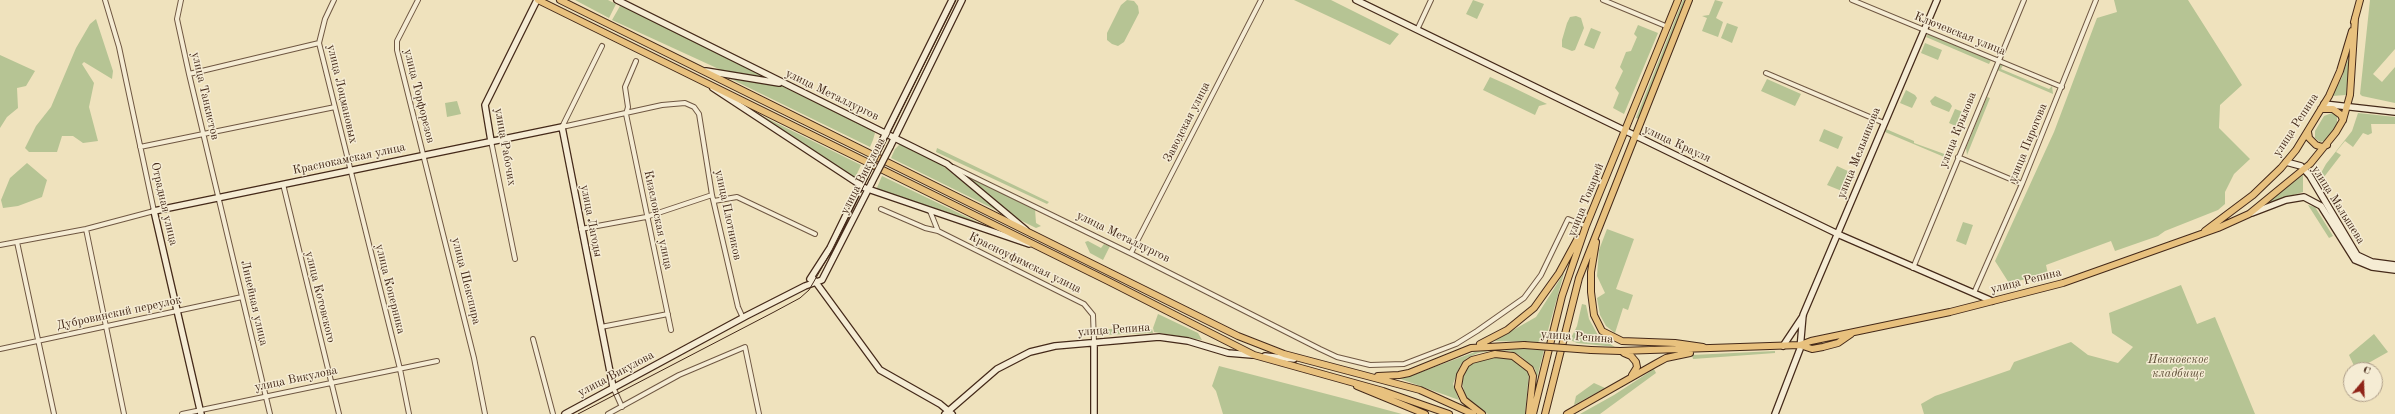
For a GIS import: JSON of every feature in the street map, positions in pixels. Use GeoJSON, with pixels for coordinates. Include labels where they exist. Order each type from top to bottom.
{"type":"FeatureCollection","features":[{"type":"Feature","properties":{"kind":"main road"},"geometry":{"type":"LineString","coordinates":[[538,0],[1108,281],[1254,355],[1403,397],[1449,414]]}},
{"type":"Feature","properties":{"kind":"main road"},"geometry":{"type":"LineString","coordinates":[[560,0],[1238,336],[1304,360],[1420,390],[1473,414]]}},
{"type":"Feature","properties":{"kind":"main road","name":"улица Токарей"},"geometry":{"type":"LineString","coordinates":[[1533,414],[1562,296],[1585,228],[1626,131],[1678,0]]}},
{"type":"Feature","properties":{"kind":"main road","name":"улица Токарей"},"geometry":{"type":"LineString","coordinates":[[1545,414],[1573,296],[1689,0]]}},
{"type":"Feature","properties":{"kind":"main road","name":"улица Репина"},"geometry":{"type":"LineString","coordinates":[[2200,234],[2253,195],[2286,162],[2308,132],[2323,106],[2340,71],[2360,0]]}},
{"type":"Feature","properties":{"kind":"main road","name":"улица Репина"},"geometry":{"type":"LineString","coordinates":[[1357,373],[1399,375],[1471,348],[1524,345],[1620,352],[1800,345],[1812,349],[1838,344],[1852,333],[2086,276],[2200,234],[2249,214],[2304,169],[2327,145],[2343,120],[2348,105],[2353,68],[2355,18]]}},
{"type":"Feature","properties":{"kind":"main road"},"geometry":{"type":"LineString","coordinates":[[2323,106],[2333,109],[2341,115],[2343,120]]}},
{"type":"Feature","properties":{"kind":"main road"},"geometry":{"type":"LineString","coordinates":[[2308,132],[2313,143],[2322,147],[2327,145]]}},
{"type":"Feature","properties":{"kind":"main road"},"geometry":{"type":"LineString","coordinates":[[1600,225],[1592,266],[1591,292],[1594,315],[1602,331],[1622,341],[1691,345],[1711,349]]}},
{"type":"Feature","properties":{"kind":"main road"},"geometry":{"type":"LineString","coordinates":[[1471,348],[1507,330],[1534,308],[1560,273],[1585,228]]}},
{"type":"Feature","properties":{"kind":"main road"},"geometry":{"type":"LineString","coordinates":[[1567,414],[1666,358],[1711,349]]}},
{"type":"Feature","properties":{"kind":"main road"},"geometry":{"type":"LineString","coordinates":[[1620,352],[1631,356],[1636,362],[1634,373],[1628,379]]}},
{"type":"Feature","properties":{"kind":"main road"},"geometry":{"type":"LineString","coordinates":[[1482,414],[1464,400],[1458,387],[1460,375],[1466,364],[1472,360],[1496,354],[1513,356],[1530,369],[1533,376],[1529,414]]}},
{"type":"Feature","properties":{"kind":"main road"},"geometry":{"type":"LineString","coordinates":[[1353,383],[1374,394],[1425,414]]}},
{"type":"Feature","properties":{"kind":"street","name":"Отрадная улица"},"geometry":{"type":"LineString","coordinates":[[105,0],[119,47],[154,211],[200,412]]}},
{"type":"Feature","properties":{"kind":"street","name":"улица Танкистов"},"geometry":{"type":"LineString","coordinates":[[181,0],[177,19],[203,134],[219,196]]}},
{"type":"Feature","properties":{"kind":"street","name":"улица Лоцмановых"},"geometry":{"type":"LineString","coordinates":[[334,0],[325,19],[319,43],[349,170]]}},
{"type":"Feature","properties":{"kind":"street","name":"улица Торфорезов"},"geometry":{"type":"LineString","coordinates":[[418,0],[396,45],[423,154]]}},
{"type":"Feature","properties":{"kind":"street","name":"улица Рабочих"},"geometry":{"type":"LineString","coordinates":[[515,259],[491,141],[486,105],[538,0]]}},
{"type":"Feature","properties":{"kind":"street","name":"улица Металлургов"},"geometry":{"type":"LineString","coordinates":[[616,0],[783,84],[1131,253],[1337,357],[1370,364],[1404,364],[1456,344],[1504,313],[1524,298],[1534,285],[1568,219],[1585,228]]}},
{"type":"Feature","properties":{"kind":"street","name":"улица Викулова"},"geometry":{"type":"LineString","coordinates":[[805,286],[830,248],[952,0]]}},
{"type":"Feature","properties":{"kind":"street","name":"улица Викулова"},"geometry":{"type":"LineString","coordinates":[[565,414],[742,318],[824,277],[962,0]]}},
{"type":"Feature","properties":{"kind":"street","name":"Заводская улица"},"geometry":{"type":"LineString","coordinates":[[1131,253],[1261,0]]}},
{"type":"Feature","properties":{"kind":"street","name":"улица Крауля"},"geometry":{"type":"LineString","coordinates":[[1356,0],[1837,234],[1913,268],[1992,300]]}},
{"type":"Feature","properties":{"kind":"street"},"geometry":{"type":"LineString","coordinates":[[1417,30],[1431,0]]}},
{"type":"Feature","properties":{"kind":"street"},"geometry":{"type":"LineString","coordinates":[[1603,0],[1668,27]]}},
{"type":"Feature","properties":{"kind":"street","name":"Ключевская улица"},"geometry":{"type":"LineString","coordinates":[[1852,0],[1923,31],[2062,87]]}},
{"type":"Feature","properties":{"kind":"street","name":"улица Мельникова"},"geometry":{"type":"LineString","coordinates":[[1783,346],[1804,315],[1937,0]]}},
{"type":"Feature","properties":{"kind":"street","name":"улица Крылова"},"geometry":{"type":"LineString","coordinates":[[1913,268],[2024,0]]}},
{"type":"Feature","properties":{"kind":"street","name":"улица Пирогова"},"geometry":{"type":"LineString","coordinates":[[1974,293],[2022,184],[2096,0]]}},
{"type":"Feature","properties":{"kind":"street"},"geometry":{"type":"LineString","coordinates":[[189,74],[319,43]]}},
{"type":"Feature","properties":{"kind":"street"},"geometry":{"type":"LineString","coordinates":[[562,127],[602,46]]}},
{"type":"Feature","properties":{"kind":"street","name":"Кизеловская улица"},"geometry":{"type":"LineString","coordinates":[[636,61],[625,87],[628,107],[626,114],[646,217],[671,330]]}},
{"type":"Feature","properties":{"kind":"street"},"geometry":{"type":"LineString","coordinates":[[704,71],[783,84]]}},
{"type":"Feature","properties":{"kind":"street"},"geometry":{"type":"LineString","coordinates":[[1766,73],[1884,124]]}},
{"type":"Feature","properties":{"kind":"street"},"geometry":{"type":"LineString","coordinates":[[706,84],[868,190],[1035,246]]}},
{"type":"Feature","properties":{"kind":"street","name":"Краснокамская улица"},"geometry":{"type":"LineString","coordinates":[[0,245],[86,229],[219,196],[626,114],[662,105],[685,104],[694,107],[699,114]]}},
{"type":"Feature","properties":{"kind":"street"},"geometry":{"type":"LineString","coordinates":[[2323,106],[2348,105],[2395,112]]}},
{"type":"Feature","properties":{"kind":"street"},"geometry":{"type":"LineString","coordinates":[[140,147],[335,107]]}},
{"type":"Feature","properties":{"kind":"street","name":"улица Плотников"},"geometry":{"type":"LineString","coordinates":[[699,114],[712,195],[738,307],[742,318]]}},
{"type":"Feature","properties":{"kind":"street","name":"улица Лагоды"},"geometry":{"type":"LineString","coordinates":[[562,127],[580,229],[613,387],[622,407]]}},
{"type":"Feature","properties":{"kind":"street","name":"улица Шекспира"},"geometry":{"type":"LineString","coordinates":[[423,154],[474,358],[485,414]]}},
{"type":"Feature","properties":{"kind":"street"},"geometry":{"type":"LineString","coordinates":[[1958,157],[2022,184]]}},
{"type":"Feature","properties":{"kind":"street","name":"улица Малышева"},"geometry":{"type":"LineString","coordinates":[[2286,162],[2295,164],[2304,169],[2310,176],[2357,255],[2372,262],[2395,265]]}},
{"type":"Feature","properties":{"kind":"street"},"geometry":{"type":"LineString","coordinates":[[947,164],[1031,234]]}},
{"type":"Feature","properties":{"kind":"street","name":"улица Коперника"},"geometry":{"type":"LineString","coordinates":[[349,170],[400,369],[409,414]]}},
{"type":"Feature","properties":{"kind":"street","name":"улица Котовского"},"geometry":{"type":"LineString","coordinates":[[283,184],[316,328],[332,382],[339,414]]}},
{"type":"Feature","properties":{"kind":"street"},"geometry":{"type":"LineString","coordinates":[[580,229],[646,217],[712,195]]}},
{"type":"Feature","properties":{"kind":"street","name":"Линейная улица"},"geometry":{"type":"LineString","coordinates":[[219,196],[270,414]]}},
{"type":"Feature","properties":{"kind":"street"},"geometry":{"type":"LineString","coordinates":[[714,201],[737,197],[815,234]]}},
{"type":"Feature","properties":{"kind":"street","name":"улица Репина"},"geometry":{"type":"LineString","coordinates":[[2249,214],[2286,200],[2304,197],[2321,206],[2328,218]]}},
{"type":"Feature","properties":{"kind":"street","name":"Красноуфимская улица"},"geometry":{"type":"LineString","coordinates":[[881,209],[925,228],[938,230],[1084,304],[1094,315],[1094,342]]}},
{"type":"Feature","properties":{"kind":"street"},"geometry":{"type":"LineString","coordinates":[[930,211],[938,230]]}},
{"type":"Feature","properties":{"kind":"street","name":"улица Малышева"},"geometry":{"type":"LineString","coordinates":[[2328,218],[2355,260],[2372,267],[2395,270]]}},
{"type":"Feature","properties":{"kind":"street"},"geometry":{"type":"LineString","coordinates":[[86,229],[124,414]]}},
{"type":"Feature","properties":{"kind":"street"},"geometry":{"type":"LineString","coordinates":[[17,242],[40,340],[54,414]]}},
{"type":"Feature","properties":{"kind":"street"},"geometry":{"type":"LineString","coordinates":[[812,276],[880,370],[949,413]]}},
{"type":"Feature","properties":{"kind":"street","name":"Дубровинский переулок"},"geometry":{"type":"LineString","coordinates":[[0,349],[242,297]]}},
{"type":"Feature","properties":{"kind":"street"},"geometry":{"type":"LineString","coordinates":[[601,327],[668,314]]}},
{"type":"Feature","properties":{"kind":"street","name":"улица Мельникова"},"geometry":{"type":"LineString","coordinates":[[1775,414],[1800,345],[1804,315]]}},
{"type":"Feature","properties":{"kind":"street","name":"улица Репина"},"geometry":{"type":"LineString","coordinates":[[949,413],[997,369],[1030,352],[1055,346],[1159,337],[1188,341],[1228,353],[1304,360]]}},
{"type":"Feature","properties":{"kind":"street"},"geometry":{"type":"LineString","coordinates":[[533,339],[552,414]]}},
{"type":"Feature","properties":{"kind":"street"},"geometry":{"type":"LineString","coordinates":[[1094,342],[1094,414]]}},
{"type":"Feature","properties":{"kind":"street"},"geometry":{"type":"LineString","coordinates":[[608,414],[679,375],[745,347],[759,414]]}},
{"type":"Feature","properties":{"kind":"street","name":"улица Викулова"},"geometry":{"type":"LineString","coordinates":[[182,414],[200,412],[332,382],[437,361]]}},
{"type":"Feature","properties":{"kind":"green space"},"geometry":{"type":"Polygon","coordinates":[[[575,0],[608,0],[616,4],[609,18],[575,0]]]}},
{"type":"Feature","properties":{"kind":"green space"},"geometry":{"type":"Polygon","coordinates":[[[1127,0],[1134,1],[1138,6],[1139,13],[1124,42],[1118,46],[1107,40],[1107,33],[1121,5],[1127,0]]]}},
{"type":"Feature","properties":{"kind":"green space"},"geometry":{"type":"Polygon","coordinates":[[[1294,0],[1331,0],[1399,34],[1390,45],[1294,0]]]}},
{"type":"Feature","properties":{"kind":"green space"},"geometry":{"type":"Polygon","coordinates":[[[1473,0],[1484,4],[1477,19],[1466,14],[1473,0]]]}},
{"type":"Feature","properties":{"kind":"green space"},"geometry":{"type":"Polygon","coordinates":[[[1683,0],[1685,0],[1639,119],[1636,118],[1683,0]]]}},
{"type":"Feature","properties":{"kind":"green space"},"geometry":{"type":"Polygon","coordinates":[[[1715,0],[1723,2],[1716,18],[1723,22],[1718,37],[1702,31],[1707,18],[1702,16],[1709,15],[1715,0]]]}},
{"type":"Feature","properties":{"kind":"green space"},"geometry":{"type":"Polygon","coordinates":[[[2114,0],[2188,0],[2242,85],[2220,105],[2219,128],[2250,159],[2234,174],[2225,192],[2225,204],[2218,210],[2165,231],[2158,236],[2115,251],[2111,241],[2046,265],[2048,274],[2009,283],[1995,261],[2054,132],[2097,18],[2117,12],[2114,0]]]}},
{"type":"Feature","properties":{"kind":"green space"},"geometry":{"type":"Polygon","coordinates":[[[2370,0],[2395,0],[2395,49],[2373,74],[2382,82],[2395,67],[2395,103],[2362,96],[2360,94],[2370,0]]]}},
{"type":"Feature","properties":{"kind":"green space"},"geometry":{"type":"Polygon","coordinates":[[[620,6],[628,8],[768,78],[721,70],[612,20],[620,6]]]}},
{"type":"Feature","properties":{"kind":"green space"},"geometry":{"type":"Polygon","coordinates":[[[1576,16],[1581,18],[1584,28],[1575,50],[1572,51],[1562,47],[1562,40],[1570,17],[1576,16]]]}},
{"type":"Feature","properties":{"kind":"green space"},"geometry":{"type":"Polygon","coordinates":[[[96,19],[113,71],[112,79],[84,62],[82,64],[94,83],[89,107],[98,141],[83,143],[73,136],[62,136],[57,152],[29,152],[25,148],[36,126],[51,107],[76,48],[90,24],[96,19]]]}},
{"type":"Feature","properties":{"kind":"green space"},"geometry":{"type":"Polygon","coordinates":[[[1727,23],[1738,27],[1732,43],[1721,38],[1727,23]]]}},
{"type":"Feature","properties":{"kind":"green space"},"geometry":{"type":"Polygon","coordinates":[[[1638,25],[1658,33],[1624,114],[1613,108],[1619,93],[1615,88],[1623,71],[1620,67],[1626,52],[1631,51],[1637,37],[1634,34],[1638,25]]]}},
{"type":"Feature","properties":{"kind":"green space"},"geometry":{"type":"Polygon","coordinates":[[[1591,28],[1601,32],[1594,49],[1584,45],[1591,28]]]}},
{"type":"Feature","properties":{"kind":"green space"},"geometry":{"type":"Polygon","coordinates":[[[1928,34],[1991,60],[1989,64],[1926,37],[1928,34]]]}},
{"type":"Feature","properties":{"kind":"green space"},"geometry":{"type":"Polygon","coordinates":[[[1925,43],[1942,50],[1938,60],[1921,53],[1925,43]]]}},
{"type":"Feature","properties":{"kind":"green space"},"geometry":{"type":"Polygon","coordinates":[[[2350,54],[2346,95],[2332,96],[2342,77],[2350,54]]]}},
{"type":"Feature","properties":{"kind":"green space"},"geometry":{"type":"Polygon","coordinates":[[[0,55],[35,71],[26,86],[17,88],[18,108],[7,117],[0,128],[0,55]]]}},
{"type":"Feature","properties":{"kind":"green space"},"geometry":{"type":"Polygon","coordinates":[[[2000,64],[2003,65],[2001,69],[2049,89],[2052,86],[2053,94],[1997,70],[2000,64]]]}},
{"type":"Feature","properties":{"kind":"green space"},"geometry":{"type":"Polygon","coordinates":[[[1490,77],[1547,104],[1539,106],[1535,115],[1483,90],[1490,77]]]}},
{"type":"Feature","properties":{"kind":"green space"},"geometry":{"type":"Polygon","coordinates":[[[731,79],[782,86],[873,131],[875,133],[870,147],[731,79]]]}},
{"type":"Feature","properties":{"kind":"green space"},"geometry":{"type":"Polygon","coordinates":[[[1767,79],[1801,94],[1795,106],[1761,91],[1767,79]]]}},
{"type":"Feature","properties":{"kind":"green space"},"geometry":{"type":"Polygon","coordinates":[[[1906,90],[1915,95],[1917,98],[1912,108],[1900,103],[1906,90]]]}},
{"type":"Feature","properties":{"kind":"green space"},"geometry":{"type":"Polygon","coordinates":[[[1935,96],[1950,103],[1952,106],[1949,112],[1932,105],[1930,101],[1935,96]]]}},
{"type":"Feature","properties":{"kind":"green space"},"geometry":{"type":"Polygon","coordinates":[[[1987,97],[1990,98],[1967,155],[1966,148],[1987,97]]]}},
{"type":"Feature","properties":{"kind":"green space"},"geometry":{"type":"Polygon","coordinates":[[[457,101],[461,114],[447,117],[445,103],[457,101]]]}},
{"type":"Feature","properties":{"kind":"green space"},"geometry":{"type":"Polygon","coordinates":[[[736,103],[861,165],[855,178],[853,177],[736,103]]]}},
{"type":"Feature","properties":{"kind":"green space"},"geometry":{"type":"Polygon","coordinates":[[[1955,109],[1969,114],[1962,129],[1949,123],[1955,109]]]}},
{"type":"Feature","properties":{"kind":"green space"},"geometry":{"type":"Polygon","coordinates":[[[2332,113],[2337,116],[2337,123],[2327,140],[2320,142],[2315,138],[2315,131],[2324,116],[2332,113]]]}},
{"type":"Feature","properties":{"kind":"green space"},"geometry":{"type":"Polygon","coordinates":[[[2358,113],[2395,117],[2395,124],[2371,124],[2372,133],[2368,135],[2363,133],[2353,147],[2345,141],[2336,152],[2341,155],[2324,177],[2321,173],[2326,164],[2352,131],[2358,113]]]}},
{"type":"Feature","properties":{"kind":"green space"},"geometry":{"type":"Polygon","coordinates":[[[1824,129],[1843,137],[1838,149],[1819,141],[1824,129]]]}},
{"type":"Feature","properties":{"kind":"green space"},"geometry":{"type":"Polygon","coordinates":[[[1886,129],[1914,141],[1914,143],[1950,156],[1949,159],[1885,132],[1886,129]]]}},
{"type":"Feature","properties":{"kind":"green space"},"geometry":{"type":"Polygon","coordinates":[[[900,144],[939,163],[1006,215],[891,158],[895,149],[900,144]]]}},
{"type":"Feature","properties":{"kind":"green space"},"geometry":{"type":"Polygon","coordinates":[[[937,148],[1049,202],[1047,204],[936,152],[937,148]]]}},
{"type":"Feature","properties":{"kind":"green space"},"geometry":{"type":"Polygon","coordinates":[[[27,163],[47,180],[42,197],[18,206],[3,208],[1,200],[10,178],[27,163]]]}},
{"type":"Feature","properties":{"kind":"green space"},"geometry":{"type":"Polygon","coordinates":[[[1837,166],[1850,172],[1842,191],[1827,185],[1837,166]]]}},
{"type":"Feature","properties":{"kind":"green space"},"geometry":{"type":"Polygon","coordinates":[[[963,174],[1035,209],[1036,223],[1041,226],[1036,228],[1018,219],[963,174]]]}},
{"type":"Feature","properties":{"kind":"green space"},"geometry":{"type":"Polygon","coordinates":[[[2303,175],[2303,192],[2268,203],[2268,202],[2303,175]]]}},
{"type":"Feature","properties":{"kind":"green space"},"geometry":{"type":"Polygon","coordinates":[[[882,176],[998,232],[876,190],[882,176]]]}},
{"type":"Feature","properties":{"kind":"green space"},"geometry":{"type":"Polygon","coordinates":[[[2308,205],[2315,207],[2333,236],[2329,238],[2308,205]]]}},
{"type":"Feature","properties":{"kind":"green space"},"geometry":{"type":"Polygon","coordinates":[[[1963,222],[1973,225],[1966,245],[1956,241],[1963,222]]]}},
{"type":"Feature","properties":{"kind":"green space"},"geometry":{"type":"Polygon","coordinates":[[[1607,229],[1634,239],[1616,289],[1633,295],[1628,310],[1623,308],[1615,333],[1606,326],[1600,315],[1597,298],[1605,293],[1597,276],[1599,250],[1607,229]]]}},
{"type":"Feature","properties":{"kind":"green space"},"geometry":{"type":"Polygon","coordinates":[[[1088,241],[1101,248],[1104,244],[1110,246],[1103,260],[1090,253],[1085,242],[1088,241]]]}},
{"type":"Feature","properties":{"kind":"green space"},"geometry":{"type":"Polygon","coordinates":[[[1564,273],[1547,334],[1538,342],[1494,341],[1536,317],[1564,273]]]}},
{"type":"Feature","properties":{"kind":"green space","name":"Ивановское кладбище"},"geometry":{"type":"Polygon","coordinates":[[[2181,285],[2197,324],[2215,317],[2255,414],[1924,414],[1921,404],[1935,396],[2010,370],[2014,362],[2071,342],[2088,355],[2118,363],[2133,347],[2112,333],[2109,313],[2181,285]]]}},
{"type":"Feature","properties":{"kind":"green space"},"geometry":{"type":"Polygon","coordinates":[[[1582,304],[1586,305],[1589,319],[1599,337],[1615,347],[1577,343],[1570,340],[1577,326],[1582,304]]]}},
{"type":"Feature","properties":{"kind":"green space"},"geometry":{"type":"Polygon","coordinates":[[[1158,314],[1198,333],[1202,340],[1154,332],[1153,328],[1158,314]]]}},
{"type":"Feature","properties":{"kind":"green space"},"geometry":{"type":"Polygon","coordinates":[[[1101,329],[1152,329],[1153,333],[1103,335],[1101,329]]]}},
{"type":"Feature","properties":{"kind":"green space"},"geometry":{"type":"Polygon","coordinates":[[[2374,334],[2388,352],[2370,362],[2352,362],[2349,355],[2374,334]]]}},
{"type":"Feature","properties":{"kind":"green space"},"geometry":{"type":"Polygon","coordinates":[[[1513,348],[1544,350],[1537,378],[1535,369],[1519,355],[1510,351],[1495,350],[1478,353],[1467,358],[1460,366],[1453,384],[1459,400],[1398,378],[1413,375],[1475,352],[1513,348]]]}},
{"type":"Feature","properties":{"kind":"green space"},"geometry":{"type":"Polygon","coordinates":[[[1775,351],[1775,353],[1693,359],[1692,355],[1775,351]]]}},
{"type":"Feature","properties":{"kind":"green space"},"geometry":{"type":"Polygon","coordinates":[[[1502,357],[1512,359],[1529,373],[1525,414],[1488,414],[1466,399],[1462,382],[1466,368],[1479,360],[1502,357]]]}},
{"type":"Feature","properties":{"kind":"green space"},"geometry":{"type":"Polygon","coordinates":[[[1219,366],[1402,414],[1223,414],[1216,391],[1212,386],[1219,366]]]}},
{"type":"Feature","properties":{"kind":"green space"},"geometry":{"type":"Polygon","coordinates":[[[1654,369],[1656,373],[1600,414],[1580,414],[1614,395],[1654,369]]]}},
{"type":"Feature","properties":{"kind":"green space"},"geometry":{"type":"Polygon","coordinates":[[[1594,383],[1605,388],[1574,405],[1576,396],[1594,383]]]}},
{"type":"Feature","properties":{"kind":"tram line"},"geometry":{"type":"LineString","coordinates":[[578,414],[774,312],[800,298],[809,290],[832,250],[956,0]]}}]}
